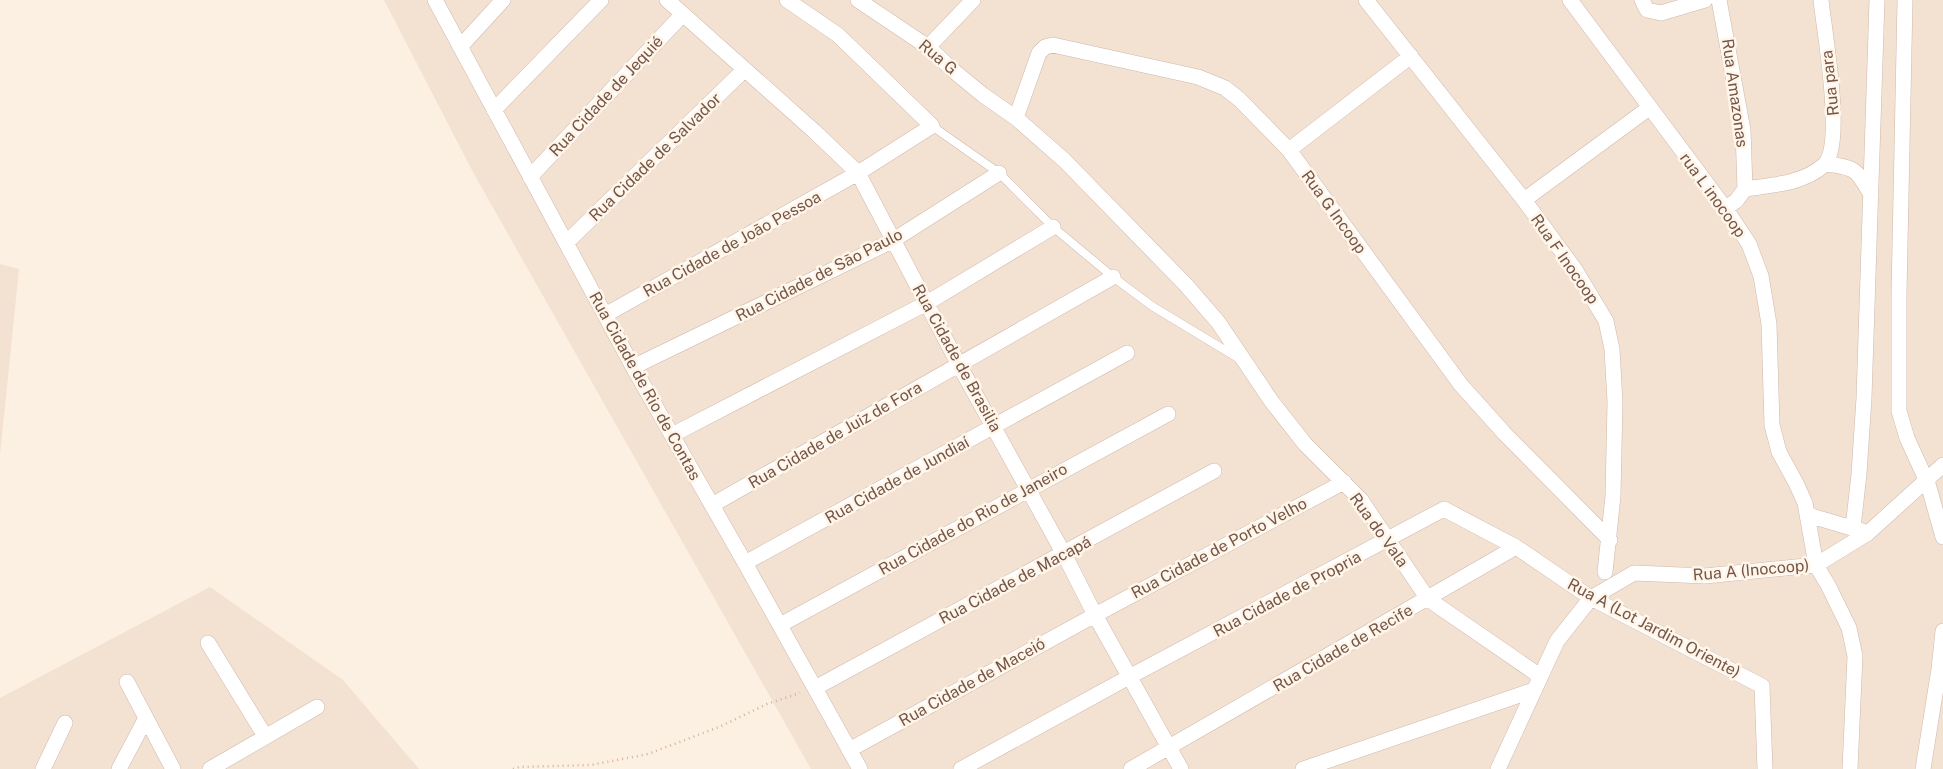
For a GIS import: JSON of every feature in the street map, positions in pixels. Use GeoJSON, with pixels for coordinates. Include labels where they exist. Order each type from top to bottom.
{"type":"FeatureCollection","features":[{"type":"Feature","properties":{"kind":"street","name":"Rua Cidade de Rio de Contas"},"geometry":{"type":"LineString","coordinates":[[435,0],[633,367],[860,769]]}},
{"type":"Feature","properties":{"kind":"street"},"geometry":{"type":"LineString","coordinates":[[460,47],[503,0]]}},
{"type":"Feature","properties":{"kind":"street"},"geometry":{"type":"LineString","coordinates":[[494,110],[600,0]]}},
{"type":"Feature","properties":{"kind":"street","name":"Rua Cidade de Brasilia"},"geometry":{"type":"LineString","coordinates":[[668,0],[682,15],[814,131],[858,173],[892,241],[959,365],[1181,769]]}},
{"type":"Feature","properties":{"kind":"street"},"geometry":{"type":"LineString","coordinates":[[786,0],[838,35],[932,126]]}},
{"type":"Feature","properties":{"kind":"street","name":"Rua G"},"geometry":{"type":"LineString","coordinates":[[858,0],[878,5],[983,95],[1016,118],[1064,160],[1186,285],[1218,322],[1244,362]]}},
{"type":"Feature","properties":{"kind":"street"},"geometry":{"type":"LineString","coordinates":[[928,47],[973,0]]}},
{"type":"Feature","properties":{"kind":"street","name":"Rua F Inocoop"},"geometry":{"type":"LineString","coordinates":[[1366,0],[1524,200],[1576,271],[1606,321],[1612,349],[1615,402],[1614,496],[1605,572]]}},
{"type":"Feature","properties":{"kind":"street","name":"rua L inocoop"},"geometry":{"type":"LineString","coordinates":[[1570,0],[1725,208],[1749,244],[1761,276],[1769,324],[1772,425],[1779,452],[1796,483],[1808,515],[1816,565]]}},
{"type":"Feature","properties":{"kind":"street"},"geometry":{"type":"LineString","coordinates":[[1642,0],[1647,10],[1661,13],[1705,0]]}},
{"type":"Feature","properties":{"kind":"street","name":"Rua Amazonas"},"geometry":{"type":"LineString","coordinates":[[1719,0],[1743,130],[1745,189]]}},
{"type":"Feature","properties":{"kind":"street","name":"Rua para"},"geometry":{"type":"LineString","coordinates":[[1821,0],[1834,122],[1831,154],[1825,164]]}},
{"type":"Feature","properties":{"kind":"street"},"geometry":{"type":"LineString","coordinates":[[1853,528],[1864,398],[1877,0]]}},
{"type":"Feature","properties":{"kind":"street"},"geometry":{"type":"LineString","coordinates":[[1905,0],[1899,294],[1900,411],[1907,438],[1927,482],[1943,536]]}},
{"type":"Feature","properties":{"kind":"street","name":"Rua Cidade de Jequié"},"geometry":{"type":"LineString","coordinates":[[530,177],[682,15]]}},
{"type":"Feature","properties":{"kind":"street","name":"Rua G Incoop"},"geometry":{"type":"LineString","coordinates":[[1016,118],[1039,53],[1045,47],[1053,45],[1198,77],[1225,88],[1239,99],[1289,150],[1461,385],[1505,434],[1610,540]]}},
{"type":"Feature","properties":{"kind":"street"},"geometry":{"type":"LineString","coordinates":[[1289,150],[1411,56]]}},
{"type":"Feature","properties":{"kind":"street","name":"Rua Cidade de Salvador"},"geometry":{"type":"LineString","coordinates":[[566,244],[744,70]]}},
{"type":"Feature","properties":{"kind":"street"},"geometry":{"type":"LineString","coordinates":[[1524,200],[1649,108]]}},
{"type":"Feature","properties":{"kind":"street","name":"Rua Cidade de João Pessoa"},"geometry":{"type":"LineString","coordinates":[[605,315],[858,173],[932,126]]}},
{"type":"Feature","properties":{"kind":"street"},"geometry":{"type":"LineString","coordinates":[[1725,208],[1736,201],[1745,189],[1806,177],[1825,164],[1848,166],[1861,176],[1872,197]]}},
{"type":"Feature","properties":{"kind":"street","name":"Rua Cidade de São Paulo"},"geometry":{"type":"LineString","coordinates":[[633,367],[892,241],[999,173]]}},
{"type":"Feature","properties":{"kind":"street"},"geometry":{"type":"LineString","coordinates":[[672,435],[927,303],[1053,227]]}},
{"type":"Feature","properties":{"kind":"street","name":"Rua Cidade de Juiz de Fora"},"geometry":{"type":"LineString","coordinates":[[712,505],[1113,277]]}},
{"type":"Feature","properties":{"kind":"street","name":"Rua Cidade de Jundiaí"},"geometry":{"type":"LineString","coordinates":[[745,563],[1127,353]]}},
{"type":"Feature","properties":{"kind":"street","name":"Rua do Vala"},"geometry":{"type":"LineString","coordinates":[[1244,362],[1305,444],[1361,500],[1428,599]]}},
{"type":"Feature","properties":{"kind":"street","name":"Rua Cidade do Rio de Janeiro"},"geometry":{"type":"LineString","coordinates":[[780,625],[1168,414]]}},
{"type":"Feature","properties":{"kind":"street","name":"Rua A (Inocoop)"},"geometry":{"type":"LineString","coordinates":[[1591,598],[1634,572],[1705,576],[1816,565],[1868,533],[1943,466]]}},
{"type":"Feature","properties":{"kind":"street","name":"Rua Cidade de Macapá"},"geometry":{"type":"LineString","coordinates":[[814,688],[1214,471]]}},
{"type":"Feature","properties":{"kind":"street","name":"Rua Cidade de Porto Velho"},"geometry":{"type":"LineString","coordinates":[[1095,614],[1344,482]]}},
{"type":"Feature","properties":{"kind":"street","name":"Rua Cidade de Propria"},"geometry":{"type":"LineString","coordinates":[[962,769],[1129,677],[1444,509]]}},
{"type":"Feature","properties":{"kind":"street","name":"Rua A (Lot Jardim Oriente)"},"geometry":{"type":"LineString","coordinates":[[1444,509],[1516,547],[1591,598],[1762,686],[1765,769]]}},
{"type":"Feature","properties":{"kind":"street"},"geometry":{"type":"LineString","coordinates":[[1808,515],[1868,533]]}},
{"type":"Feature","properties":{"kind":"street","name":"Rua Cidade de Recife"},"geometry":{"type":"LineString","coordinates":[[1131,769],[1516,547]]}},
{"type":"Feature","properties":{"kind":"street"},"geometry":{"type":"LineString","coordinates":[[1816,565],[1849,628],[1856,656],[1850,769]]}},
{"type":"Feature","properties":{"kind":"street"},"geometry":{"type":"LineString","coordinates":[[1498,769],[1557,641],[1591,598]]}},
{"type":"Feature","properties":{"kind":"street"},"geometry":{"type":"LineString","coordinates":[[1428,599],[1537,674]]}},
{"type":"Feature","properties":{"kind":"street","name":"Rua Cidade de Maceió"},"geometry":{"type":"LineString","coordinates":[[849,750],[1095,614]]}},
{"type":"Feature","properties":{"kind":"street"},"geometry":{"type":"LineString","coordinates":[[1923,769],[1943,632]]}},
{"type":"Feature","properties":{"kind":"street"},"geometry":{"type":"LineString","coordinates":[[208,643],[265,736]]}},
{"type":"Feature","properties":{"kind":"street"},"geometry":{"type":"LineString","coordinates":[[127,682],[173,769]]}},
{"type":"Feature","properties":{"kind":"street"},"geometry":{"type":"LineString","coordinates":[[1302,769],[1534,690]]}},
{"type":"Feature","properties":{"kind":"street"},"geometry":{"type":"LineString","coordinates":[[210,769],[317,707]]}},
{"type":"Feature","properties":{"kind":"street"},"geometry":{"type":"LineString","coordinates":[[119,769],[146,718]]}},
{"type":"Feature","properties":{"kind":"street"},"geometry":{"type":"LineString","coordinates":[[43,769],[65,723]]}},
{"type":"Feature","properties":{"kind":"lane"},"geometry":{"type":"LineString","coordinates":[[932,126],[999,173],[1053,227],[1113,277],[1152,306],[1244,362]]}},
{"type":"Feature","properties":{"kind":"path"},"geometry":{"type":"LineString","coordinates":[[513,769],[519,767],[591,765],[648,754],[718,727],[767,704],[814,688]]}},
{"type":"Feature","properties":{"kind":"shaded area"},"geometry":{"type":"Polygon","coordinates":[[[384,0],[1943,0],[1943,769],[811,769],[474,174],[384,0]]]}},
{"type":"Feature","properties":{"kind":"shaded area"},"geometry":{"type":"Polygon","coordinates":[[[0,264],[19,269],[0,455],[0,264]]]}},
{"type":"Feature","properties":{"kind":"shaded area"},"geometry":{"type":"Polygon","coordinates":[[[210,587],[343,680],[419,769],[0,769],[0,698],[210,587]]]}}]}
